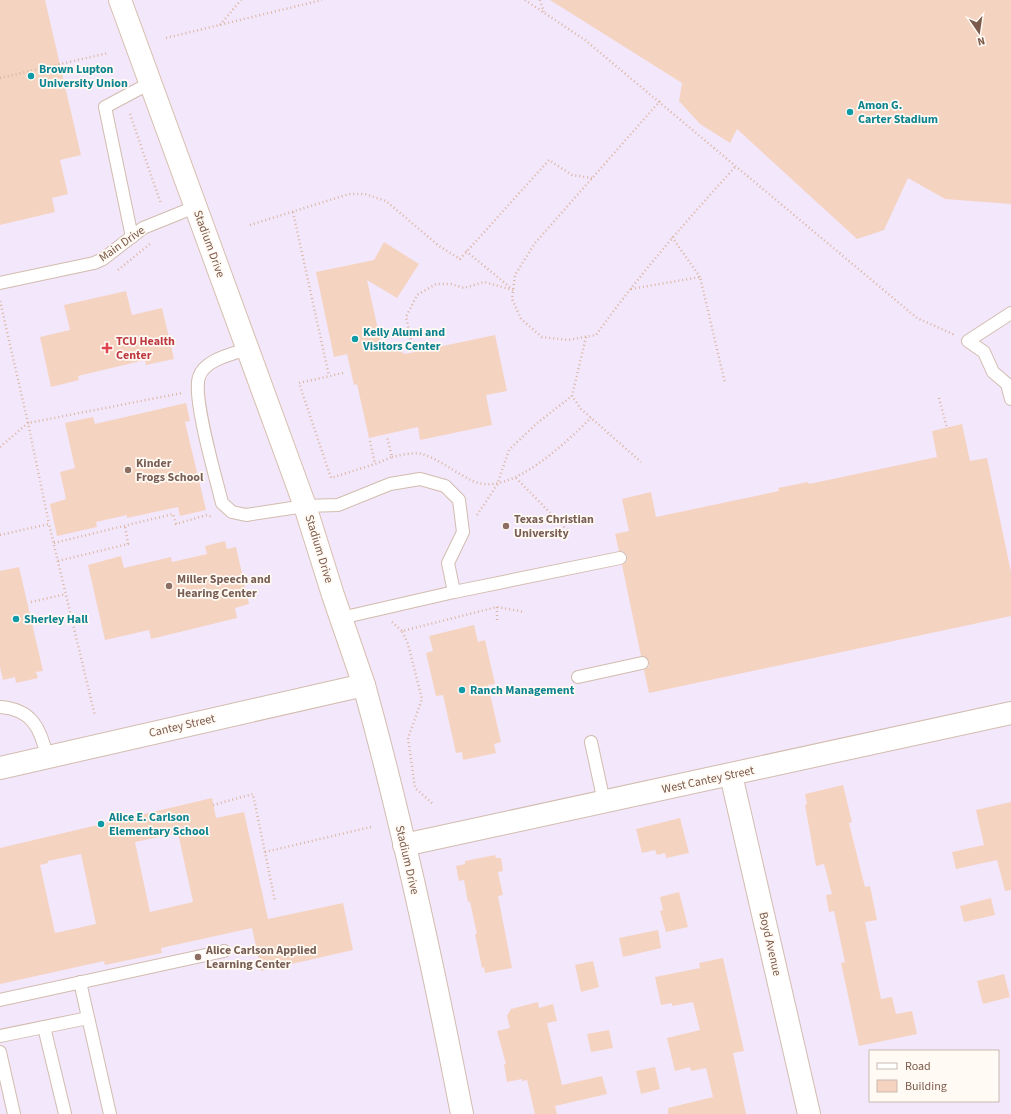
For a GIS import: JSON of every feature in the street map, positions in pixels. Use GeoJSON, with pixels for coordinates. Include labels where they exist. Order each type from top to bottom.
{"type":"FeatureCollection","features":[{"type":"Feature","properties":{"kind":"street","name":"Stadium Drive"},"geometry":{"type":"LineString","coordinates":[[120,0],[305,506],[364,685],[385,762],[404,845],[446,1031],[462,1114]]}},
{"type":"Feature","properties":{"kind":"street","name":"Cantey Street"},"geometry":{"type":"LineString","coordinates":[[0,768],[364,685]]}},
{"type":"Feature","properties":{"kind":"street","name":"West Cantey Street"},"geometry":{"type":"LineString","coordinates":[[404,845],[1011,713]]}},
{"type":"Feature","properties":{"kind":"street","name":"Boyd Avenue"},"geometry":{"type":"LineString","coordinates":[[731,775],[809,1114]]}},
{"type":"Feature","properties":{"kind":"lane"},"geometry":{"type":"LineString","coordinates":[[132,237],[105,108],[150,83]]}},
{"type":"Feature","properties":{"kind":"lane","name":"Main Drive"},"geometry":{"type":"LineString","coordinates":[[0,283],[94,263],[103,259],[143,228],[195,207]]}},
{"type":"Feature","properties":{"kind":"lane"},"geometry":{"type":"LineString","coordinates":[[1011,313],[968,341],[984,352],[993,372],[1007,384],[1011,399]]}},
{"type":"Feature","properties":{"kind":"lane"},"geometry":{"type":"LineString","coordinates":[[247,348],[211,362],[199,376],[197,395],[222,503],[232,512],[246,515],[305,506],[338,504],[390,484],[420,479],[445,486],[459,500],[464,532],[448,563],[454,592]]}},
{"type":"Feature","properties":{"kind":"lane"},"geometry":{"type":"LineString","coordinates":[[341,618],[454,592],[620,558]]}},
{"type":"Feature","properties":{"kind":"lane"},"geometry":{"type":"LineString","coordinates":[[578,677],[642,663]]}},
{"type":"Feature","properties":{"kind":"lane"},"geometry":{"type":"LineString","coordinates":[[0,707],[11,708],[24,714],[34,723],[42,734],[47,757]]}},
{"type":"Feature","properties":{"kind":"lane"},"geometry":{"type":"LineString","coordinates":[[591,742],[604,802]]}},
{"type":"Feature","properties":{"kind":"lane"},"geometry":{"type":"LineString","coordinates":[[0,1000],[224,950]]}},
{"type":"Feature","properties":{"kind":"lane"},"geometry":{"type":"LineString","coordinates":[[80,982],[110,1114]]}},
{"type":"Feature","properties":{"kind":"lane"},"geometry":{"type":"LineString","coordinates":[[0,1036],[88,1018]]}},
{"type":"Feature","properties":{"kind":"lane"},"geometry":{"type":"LineString","coordinates":[[44,1027],[65,1114]]}},
{"type":"Feature","properties":{"kind":"lane"},"geometry":{"type":"LineString","coordinates":[[0,1052],[14,1114]]}},
{"type":"Feature","properties":{"kind":"path"},"geometry":{"type":"LineString","coordinates":[[220,25],[241,0]]}},
{"type":"Feature","properties":{"kind":"path"},"geometry":{"type":"LineString","coordinates":[[166,38],[322,0]]}},
{"type":"Feature","properties":{"kind":"path"},"geometry":{"type":"LineString","coordinates":[[525,0],[585,40],[660,101],[917,318],[968,341]]}},
{"type":"Feature","properties":{"kind":"path"},"geometry":{"type":"LineString","coordinates":[[540,0],[544,12]]}},
{"type":"Feature","properties":{"kind":"path"},"geometry":{"type":"LineString","coordinates":[[0,78],[108,53]]}},
{"type":"Feature","properties":{"kind":"path"},"geometry":{"type":"LineString","coordinates":[[660,101],[535,243],[515,275],[512,298],[521,319],[542,337],[568,340],[596,335],[630,289],[672,237],[736,166]]}},
{"type":"Feature","properties":{"kind":"path"},"geometry":{"type":"LineString","coordinates":[[130,114],[165,218]]}},
{"type":"Feature","properties":{"kind":"path"},"geometry":{"type":"LineString","coordinates":[[250,225],[350,194],[365,194],[386,201],[439,246],[460,259],[548,160],[572,175],[592,178]]}},
{"type":"Feature","properties":{"kind":"path"},"geometry":{"type":"LineString","coordinates":[[293,212],[329,376]]}},
{"type":"Feature","properties":{"kind":"path"},"geometry":{"type":"LineString","coordinates":[[672,237],[700,277],[724,383]]}},
{"type":"Feature","properties":{"kind":"path"},"geometry":{"type":"LineString","coordinates":[[466,252],[513,290]]}},
{"type":"Feature","properties":{"kind":"path"},"geometry":{"type":"LineString","coordinates":[[630,289],[700,277]]}},
{"type":"Feature","properties":{"kind":"path"},"geometry":{"type":"LineString","coordinates":[[412,343],[406,317],[418,295],[436,284],[451,284],[464,288],[484,282],[513,290]]}},
{"type":"Feature","properties":{"kind":"path"},"geometry":{"type":"LineString","coordinates":[[0,301],[58,561],[95,716]]}},
{"type":"Feature","properties":{"kind":"path"},"geometry":{"type":"LineString","coordinates":[[464,532],[497,484],[509,450],[536,424],[572,396],[586,337]]}},
{"type":"Feature","properties":{"kind":"path"},"geometry":{"type":"LineString","coordinates":[[343,373],[299,383],[331,478],[392,457],[422,454],[475,482],[497,484],[516,478],[566,442],[591,418]]}},
{"type":"Feature","properties":{"kind":"path"},"geometry":{"type":"LineString","coordinates":[[0,447],[28,423],[187,392]]}},
{"type":"Feature","properties":{"kind":"path"},"geometry":{"type":"LineString","coordinates":[[572,396],[581,409],[641,462]]}},
{"type":"Feature","properties":{"kind":"path"},"geometry":{"type":"LineString","coordinates":[[940,398],[947,428]]}},
{"type":"Feature","properties":{"kind":"path"},"geometry":{"type":"LineString","coordinates":[[387,437],[392,457]]}},
{"type":"Feature","properties":{"kind":"path"},"geometry":{"type":"LineString","coordinates":[[370,441],[375,464]]}},
{"type":"Feature","properties":{"kind":"path"},"geometry":{"type":"LineString","coordinates":[[516,478],[567,530]]}},
{"type":"Feature","properties":{"kind":"path"},"geometry":{"type":"LineString","coordinates":[[54,543],[173,514],[176,524],[207,515]]}},
{"type":"Feature","properties":{"kind":"path"},"geometry":{"type":"LineString","coordinates":[[0,535],[50,524]]}},
{"type":"Feature","properties":{"kind":"path"},"geometry":{"type":"LineString","coordinates":[[58,561],[128,544],[125,526]]}},
{"type":"Feature","properties":{"kind":"path"},"geometry":{"type":"LineString","coordinates":[[31,602],[66,594]]}},
{"type":"Feature","properties":{"kind":"path"},"geometry":{"type":"LineString","coordinates":[[432,803],[414,788],[408,738],[422,699],[408,644],[402,631],[497,607],[526,612]]}},
{"type":"Feature","properties":{"kind":"path"},"geometry":{"type":"LineString","coordinates":[[497,607],[497,623]]}},
{"type":"Feature","properties":{"kind":"path"},"geometry":{"type":"LineString","coordinates":[[213,805],[253,794],[275,901]]}},
{"type":"Feature","properties":{"kind":"path"},"geometry":{"type":"LineString","coordinates":[[265,852],[371,827]]}},
{"type":"Feature","properties":{"kind":"shaded area","name":"Texas Christian University"},"geometry":{"type":"Polygon","coordinates":[[[0,0],[1011,0],[1011,1114],[0,1114],[0,0]]]}},
{"type":"Feature","properties":{"kind":"building","name":"Brown Lupton University Union"},"geometry":{"type":"Polygon","coordinates":[[[0,0],[45,0],[81,155],[60,160],[68,194],[52,198],[55,212],[0,225],[0,0]]]}},
{"type":"Feature","properties":{"kind":"building","name":"Amon G. Carter Stadium"},"geometry":{"type":"Polygon","coordinates":[[[550,0],[1011,0],[1011,204],[945,199],[908,178],[884,230],[857,239],[737,129],[730,143],[700,124],[679,101],[682,83],[550,0]]]}},
{"type":"Feature","properties":{"kind":"building","name":"Kelly Alumi and Visitors Center"},"geometry":{"type":"Polygon","coordinates":[[[384,242],[419,264],[397,298],[367,280],[381,343],[392,346],[405,354],[495,335],[507,391],[486,395],[492,425],[420,440],[418,427],[369,438],[357,384],[354,385],[347,354],[334,357],[316,272],[374,260],[384,242]]]}},
{"type":"Feature","properties":{"kind":"building","name":"TCU Health Center"},"geometry":{"type":"Polygon","coordinates":[[[126,291],[132,315],[162,308],[174,359],[146,365],[145,360],[78,376],[79,380],[51,387],[40,337],[70,330],[64,305],[126,291]]]}},
{"type":"Feature","properties":{"kind":"building","name":"Kinder Frogs School"},"geometry":{"type":"Polygon","coordinates":[[[186,403],[190,421],[185,422],[206,510],[180,516],[178,507],[127,518],[127,515],[96,522],[97,527],[57,536],[50,504],[66,499],[60,472],[75,468],[65,423],[93,417],[95,424],[186,403]]]}},
{"type":"Feature","properties":{"kind":"building"},"geometry":{"type":"Polygon","coordinates":[[[962,424],[970,461],[987,458],[1011,572],[1011,616],[649,693],[644,670],[649,666],[649,662],[647,658],[641,656],[622,565],[627,561],[627,556],[623,551],[619,551],[615,534],[629,531],[622,499],[651,492],[656,517],[779,491],[778,488],[808,482],[809,484],[937,457],[932,431],[962,424]]]}},
{"type":"Feature","properties":{"kind":"building","name":"Miller Speech and Hearing Center"},"geometry":{"type":"Polygon","coordinates":[[[225,541],[227,549],[236,547],[249,604],[235,608],[237,618],[151,639],[149,630],[105,640],[88,565],[121,556],[124,568],[171,557],[172,562],[207,554],[205,546],[225,541]]]}},
{"type":"Feature","properties":{"kind":"building","name":"Sherley Hall"},"geometry":{"type":"Polygon","coordinates":[[[19,567],[43,671],[36,672],[38,678],[16,683],[15,677],[3,680],[0,667],[0,571],[19,567]]]}},
{"type":"Feature","properties":{"kind":"building","name":"Ranch Management"},"geometry":{"type":"Polygon","coordinates":[[[474,625],[478,642],[485,640],[495,684],[488,685],[501,742],[494,744],[496,753],[463,760],[462,752],[456,753],[443,695],[436,696],[426,653],[433,651],[429,636],[474,625]]]}},
{"type":"Feature","properties":{"kind":"building"},"geometry":{"type":"Polygon","coordinates":[[[843,785],[852,822],[849,823],[865,887],[870,886],[877,920],[865,922],[881,999],[892,997],[896,1014],[912,1011],[917,1034],[859,1046],[841,963],[845,962],[834,911],[829,912],[826,895],[832,894],[824,864],[816,866],[805,805],[807,804],[805,794],[843,785]]]}},
{"type":"Feature","properties":{"kind":"building"},"geometry":{"type":"Polygon","coordinates":[[[212,798],[216,818],[244,812],[268,919],[343,903],[353,950],[261,971],[252,928],[161,948],[162,953],[105,965],[104,961],[0,984],[0,848],[212,798]],[[178,833],[135,842],[150,912],[193,902],[178,833]],[[81,854],[48,861],[48,863],[40,865],[55,933],[96,924],[81,854]]]}},
{"type":"Feature","properties":{"kind":"building"},"geometry":{"type":"Polygon","coordinates":[[[1011,802],[1011,890],[1005,891],[997,860],[956,869],[952,852],[984,845],[976,810],[1011,802]]]}},
{"type":"Feature","properties":{"kind":"building"},"geometry":{"type":"Polygon","coordinates":[[[680,818],[689,853],[666,858],[665,853],[657,855],[655,850],[642,853],[636,829],[680,818]]]}},
{"type":"Feature","properties":{"kind":"building"},"geometry":{"type":"Polygon","coordinates":[[[495,855],[496,858],[501,858],[503,871],[498,872],[503,895],[498,896],[512,968],[485,973],[484,967],[482,968],[470,902],[468,902],[464,880],[459,881],[456,866],[465,864],[465,861],[495,855]]]}},
{"type":"Feature","properties":{"kind":"building"},"geometry":{"type":"Polygon","coordinates":[[[679,892],[688,927],[666,932],[660,911],[663,910],[660,897],[679,892]]]}},
{"type":"Feature","properties":{"kind":"building"},"geometry":{"type":"Polygon","coordinates":[[[991,898],[995,915],[964,922],[960,906],[991,898]]]}},
{"type":"Feature","properties":{"kind":"building"},"geometry":{"type":"Polygon","coordinates":[[[658,930],[661,948],[623,957],[619,938],[658,930]]]}},
{"type":"Feature","properties":{"kind":"building"},"geometry":{"type":"Polygon","coordinates":[[[723,958],[744,1051],[733,1053],[746,1114],[668,1114],[668,1108],[713,1097],[706,1068],[691,1071],[690,1067],[675,1071],[667,1038],[700,1030],[693,1002],[672,1006],[672,1003],[661,1005],[655,977],[700,968],[699,963],[723,958]]]}},
{"type":"Feature","properties":{"kind":"building"},"geometry":{"type":"Polygon","coordinates":[[[593,961],[599,987],[581,992],[575,965],[593,961]]]}},
{"type":"Feature","properties":{"kind":"building"},"geometry":{"type":"Polygon","coordinates":[[[1004,974],[1010,997],[983,1004],[977,981],[1004,974]]]}},
{"type":"Feature","properties":{"kind":"building"},"geometry":{"type":"Polygon","coordinates":[[[538,1002],[539,1008],[553,1004],[557,1021],[547,1023],[562,1085],[602,1076],[607,1094],[555,1106],[557,1114],[535,1114],[527,1080],[522,1081],[522,1079],[507,1082],[504,1064],[506,1064],[497,1031],[510,1028],[507,1016],[511,1009],[538,1002]]]}},
{"type":"Feature","properties":{"kind":"building"},"geometry":{"type":"Polygon","coordinates":[[[609,1030],[613,1048],[591,1052],[587,1034],[609,1030]]]}},
{"type":"Feature","properties":{"kind":"building"},"geometry":{"type":"Polygon","coordinates":[[[655,1067],[660,1089],[641,1094],[636,1071],[655,1067]]]}},
{"type":"Feature","properties":{"kind":"place","name":"Brown Lupton University Union"},"geometry":{"type":"Point","coordinates":[31,76]}},
{"type":"Feature","properties":{"kind":"place","name":"Amon G. Carter Stadium"},"geometry":{"type":"Point","coordinates":[850,112]}},
{"type":"Feature","properties":{"kind":"place","name":"Kelly Alumi and Visitors Center"},"geometry":{"type":"Point","coordinates":[355,339]}},
{"type":"Feature","properties":{"kind":"place","name":"TCU Health Center"},"geometry":{"type":"Point","coordinates":[107,348]}},
{"type":"Feature","properties":{"kind":"place","name":"Kinder Frogs School"},"geometry":{"type":"Point","coordinates":[128,470]}},
{"type":"Feature","properties":{"kind":"place","name":"Texas Christian University"},"geometry":{"type":"Point","coordinates":[506,526]}},
{"type":"Feature","properties":{"kind":"place","name":"Miller Speech and Hearing Center"},"geometry":{"type":"Point","coordinates":[169,586]}},
{"type":"Feature","properties":{"kind":"place","name":"Sherley Hall"},"geometry":{"type":"Point","coordinates":[16,619]}},
{"type":"Feature","properties":{"kind":"place","name":"Ranch Management"},"geometry":{"type":"Point","coordinates":[462,690]}},
{"type":"Feature","properties":{"kind":"place","name":"Alice E. Carlson Elementary School"},"geometry":{"type":"Point","coordinates":[101,824]}},
{"type":"Feature","properties":{"kind":"place","name":"Alice Carlson Applied Learning Center"},"geometry":{"type":"Point","coordinates":[198,957]}}]}
